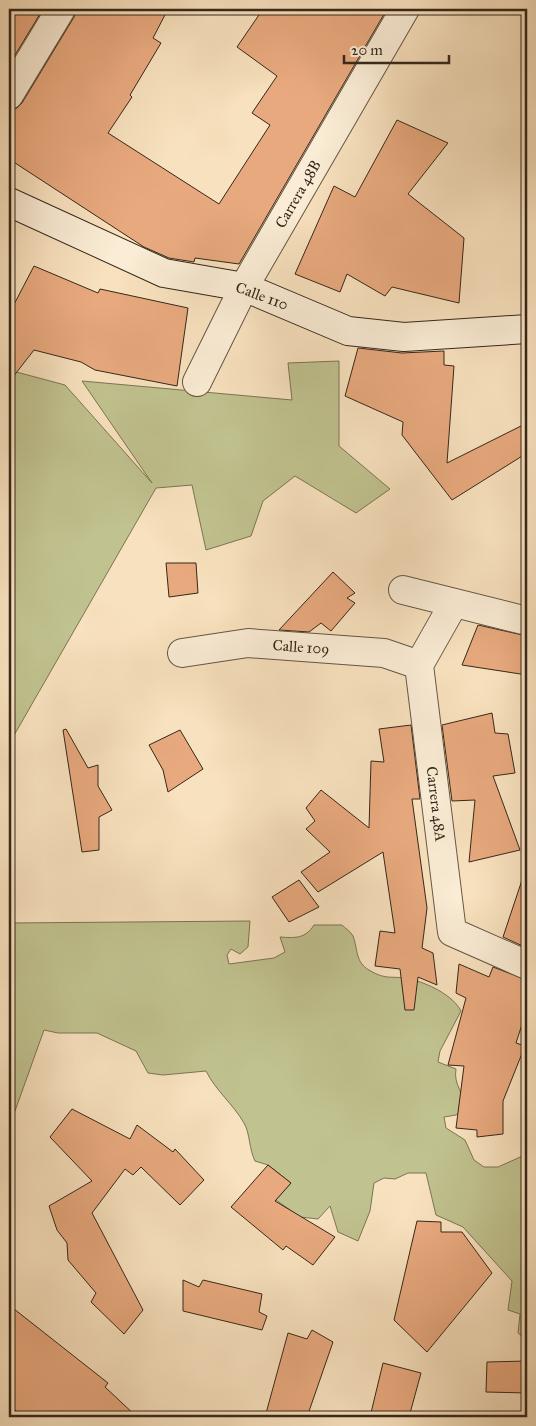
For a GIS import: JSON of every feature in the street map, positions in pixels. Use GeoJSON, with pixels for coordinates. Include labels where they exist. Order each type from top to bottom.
{"type":"FeatureCollection","features":[{"type":"Feature","properties":{"kind":"street"},"geometry":{"type":"LineString","coordinates":[[9,96],[61,9]]}},
{"type":"Feature","properties":{"kind":"street","name":"Carrera 48B"},"geometry":{"type":"LineString","coordinates":[[197,382],[244,287],[405,9]]}},
{"type":"Feature","properties":{"kind":"street","name":"Calle 110"},"geometry":{"type":"LineString","coordinates":[[9,202],[164,273],[244,287],[348,331],[404,337],[527,329]]}},
{"type":"Feature","properties":{"kind":"street"},"geometry":{"type":"LineString","coordinates":[[403,590],[527,622]]}},
{"type":"Feature","properties":{"kind":"street"},"geometry":{"type":"LineString","coordinates":[[419,665],[454,603]]}},
{"type":"Feature","properties":{"kind":"street","name":"Calle 109"},"geometry":{"type":"LineString","coordinates":[[182,653],[248,644],[384,653],[419,665]]}},
{"type":"Feature","properties":{"kind":"street","name":"Carrera 48A"},"geometry":{"type":"LineString","coordinates":[[419,665],[452,932],[527,965]]}},
{"type":"Feature","properties":{"kind":"green space"},"geometry":{"type":"Polygon","coordinates":[[[339,361],[339,446],[390,489],[356,513],[295,476],[263,501],[251,536],[206,550],[192,485],[156,488],[9,744],[9,370],[65,385],[152,483],[82,381],[292,400],[288,363],[339,361]]]}},
{"type":"Feature","properties":{"kind":"green space"},"geometry":{"type":"Polygon","coordinates":[[[250,921],[248,947],[240,954],[231,949],[227,955],[229,964],[274,958],[285,952],[280,937],[299,937],[311,930],[314,925],[342,925],[353,936],[359,959],[364,967],[385,977],[404,978],[424,983],[446,995],[461,1011],[440,1051],[438,1062],[456,1069],[456,1080],[465,1108],[456,1115],[444,1117],[446,1128],[465,1140],[474,1160],[484,1167],[498,1167],[527,1154],[527,1341],[518,1333],[520,1314],[508,1310],[512,1281],[463,1227],[436,1215],[426,1173],[408,1173],[395,1179],[384,1178],[374,1183],[370,1211],[358,1241],[338,1232],[330,1206],[318,1219],[300,1217],[276,1200],[291,1183],[268,1165],[255,1161],[244,1123],[206,1071],[163,1075],[148,1073],[136,1051],[97,1033],[58,1033],[44,1030],[15,1111],[9,1107],[9,923],[250,921]]]}},
{"type":"Feature","properties":{"kind":"building"},"geometry":{"type":"Polygon","coordinates":[[[9,9],[43,9],[9,65],[9,9]]]}},
{"type":"Feature","properties":{"kind":"building"},"geometry":{"type":"Polygon","coordinates":[[[77,9],[168,9],[153,38],[161,43],[130,95],[132,97],[108,133],[219,204],[270,125],[252,113],[277,76],[237,47],[263,9],[387,9],[239,264],[195,258],[194,262],[169,258],[144,247],[9,159],[9,111],[17,108],[22,103],[77,9]]]}},
{"type":"Feature","properties":{"kind":"building"},"geometry":{"type":"Polygon","coordinates":[[[397,120],[448,143],[408,194],[464,238],[459,303],[392,287],[385,296],[347,274],[340,292],[295,274],[334,186],[355,197],[397,120]]]}},
{"type":"Feature","properties":{"kind":"building"},"geometry":{"type":"Polygon","coordinates":[[[34,266],[98,293],[100,289],[188,308],[177,386],[95,370],[81,362],[34,350],[9,382],[9,314],[34,266]]]}},
{"type":"Feature","properties":{"kind":"building"},"geometry":{"type":"Polygon","coordinates":[[[358,348],[402,353],[444,351],[444,365],[454,366],[447,463],[527,423],[527,453],[452,500],[402,435],[403,422],[345,396],[358,348]]]}},
{"type":"Feature","properties":{"kind":"building"},"geometry":{"type":"Polygon","coordinates":[[[166,563],[196,563],[198,593],[169,597],[166,563]]]}},
{"type":"Feature","properties":{"kind":"building"},"geometry":{"type":"Polygon","coordinates":[[[333,572],[355,593],[347,598],[355,603],[331,631],[321,623],[309,632],[279,630],[333,572]]]}},
{"type":"Feature","properties":{"kind":"building"},"geometry":{"type":"Polygon","coordinates":[[[478,625],[527,636],[527,675],[462,665],[478,625]]]}},
{"type":"Feature","properties":{"kind":"building"},"geometry":{"type":"Polygon","coordinates":[[[492,713],[495,733],[508,734],[515,773],[493,776],[520,850],[469,862],[475,800],[452,801],[442,725],[492,713]]]}},
{"type":"Feature","properties":{"kind":"building"},"geometry":{"type":"Polygon","coordinates":[[[411,725],[420,799],[412,799],[427,908],[422,948],[433,953],[437,985],[418,977],[414,1010],[405,1010],[400,969],[375,966],[380,931],[395,933],[383,852],[318,892],[301,872],[330,852],[306,829],[315,821],[306,808],[321,790],[369,828],[371,761],[384,762],[379,729],[411,725]]]}},
{"type":"Feature","properties":{"kind":"building"},"geometry":{"type":"Polygon","coordinates":[[[66,729],[88,768],[98,765],[98,786],[112,810],[99,817],[99,850],[82,852],[63,730],[66,729]]]}},
{"type":"Feature","properties":{"kind":"building"},"geometry":{"type":"Polygon","coordinates":[[[180,730],[203,769],[168,792],[163,770],[149,745],[180,730]]]}},
{"type":"Feature","properties":{"kind":"building"},"geometry":{"type":"Polygon","coordinates":[[[299,880],[319,907],[289,922],[272,897],[299,880]]]}},
{"type":"Feature","properties":{"kind":"building"},"geometry":{"type":"Polygon","coordinates":[[[522,880],[527,880],[527,948],[503,937],[522,880]]]}},
{"type":"Feature","properties":{"kind":"building"},"geometry":{"type":"Polygon","coordinates":[[[459,964],[489,977],[493,967],[527,980],[527,1009],[516,1043],[525,1046],[503,1101],[503,1134],[477,1137],[477,1130],[456,1128],[464,1066],[448,1065],[466,998],[456,993],[459,964]]]}},
{"type":"Feature","properties":{"kind":"building"},"geometry":{"type":"Polygon","coordinates":[[[72,1109],[130,1139],[137,1125],[173,1152],[175,1149],[204,1180],[180,1205],[141,1167],[133,1175],[125,1169],[92,1213],[143,1310],[124,1334],[91,1302],[96,1293],[68,1260],[67,1243],[57,1230],[49,1206],[92,1181],[50,1137],[72,1109]]]}},
{"type":"Feature","properties":{"kind":"building"},"geometry":{"type":"Polygon","coordinates":[[[268,1165],[291,1183],[275,1201],[335,1237],[313,1265],[286,1246],[283,1250],[231,1207],[268,1165]]]}},
{"type":"Feature","properties":{"kind":"building"},"geometry":{"type":"Polygon","coordinates":[[[417,1221],[441,1222],[441,1232],[462,1232],[492,1273],[427,1352],[394,1320],[417,1221]]]}},
{"type":"Feature","properties":{"kind":"building"},"geometry":{"type":"Polygon","coordinates":[[[183,1280],[199,1287],[203,1280],[262,1294],[259,1312],[267,1316],[262,1330],[183,1311],[183,1280]]]}},
{"type":"Feature","properties":{"kind":"building"},"geometry":{"type":"Polygon","coordinates":[[[9,1305],[108,1383],[105,1387],[137,1417],[23,1417],[9,1405],[9,1305]]]}},
{"type":"Feature","properties":{"kind":"building"},"geometry":{"type":"Polygon","coordinates":[[[312,1330],[333,1342],[307,1417],[265,1417],[288,1333],[307,1339],[312,1330]]]}},
{"type":"Feature","properties":{"kind":"building"},"geometry":{"type":"Polygon","coordinates":[[[527,1361],[527,1393],[486,1392],[487,1362],[527,1361]]]}},
{"type":"Feature","properties":{"kind":"building"},"geometry":{"type":"Polygon","coordinates":[[[383,1363],[421,1373],[409,1417],[370,1417],[383,1363]]]}}]}
